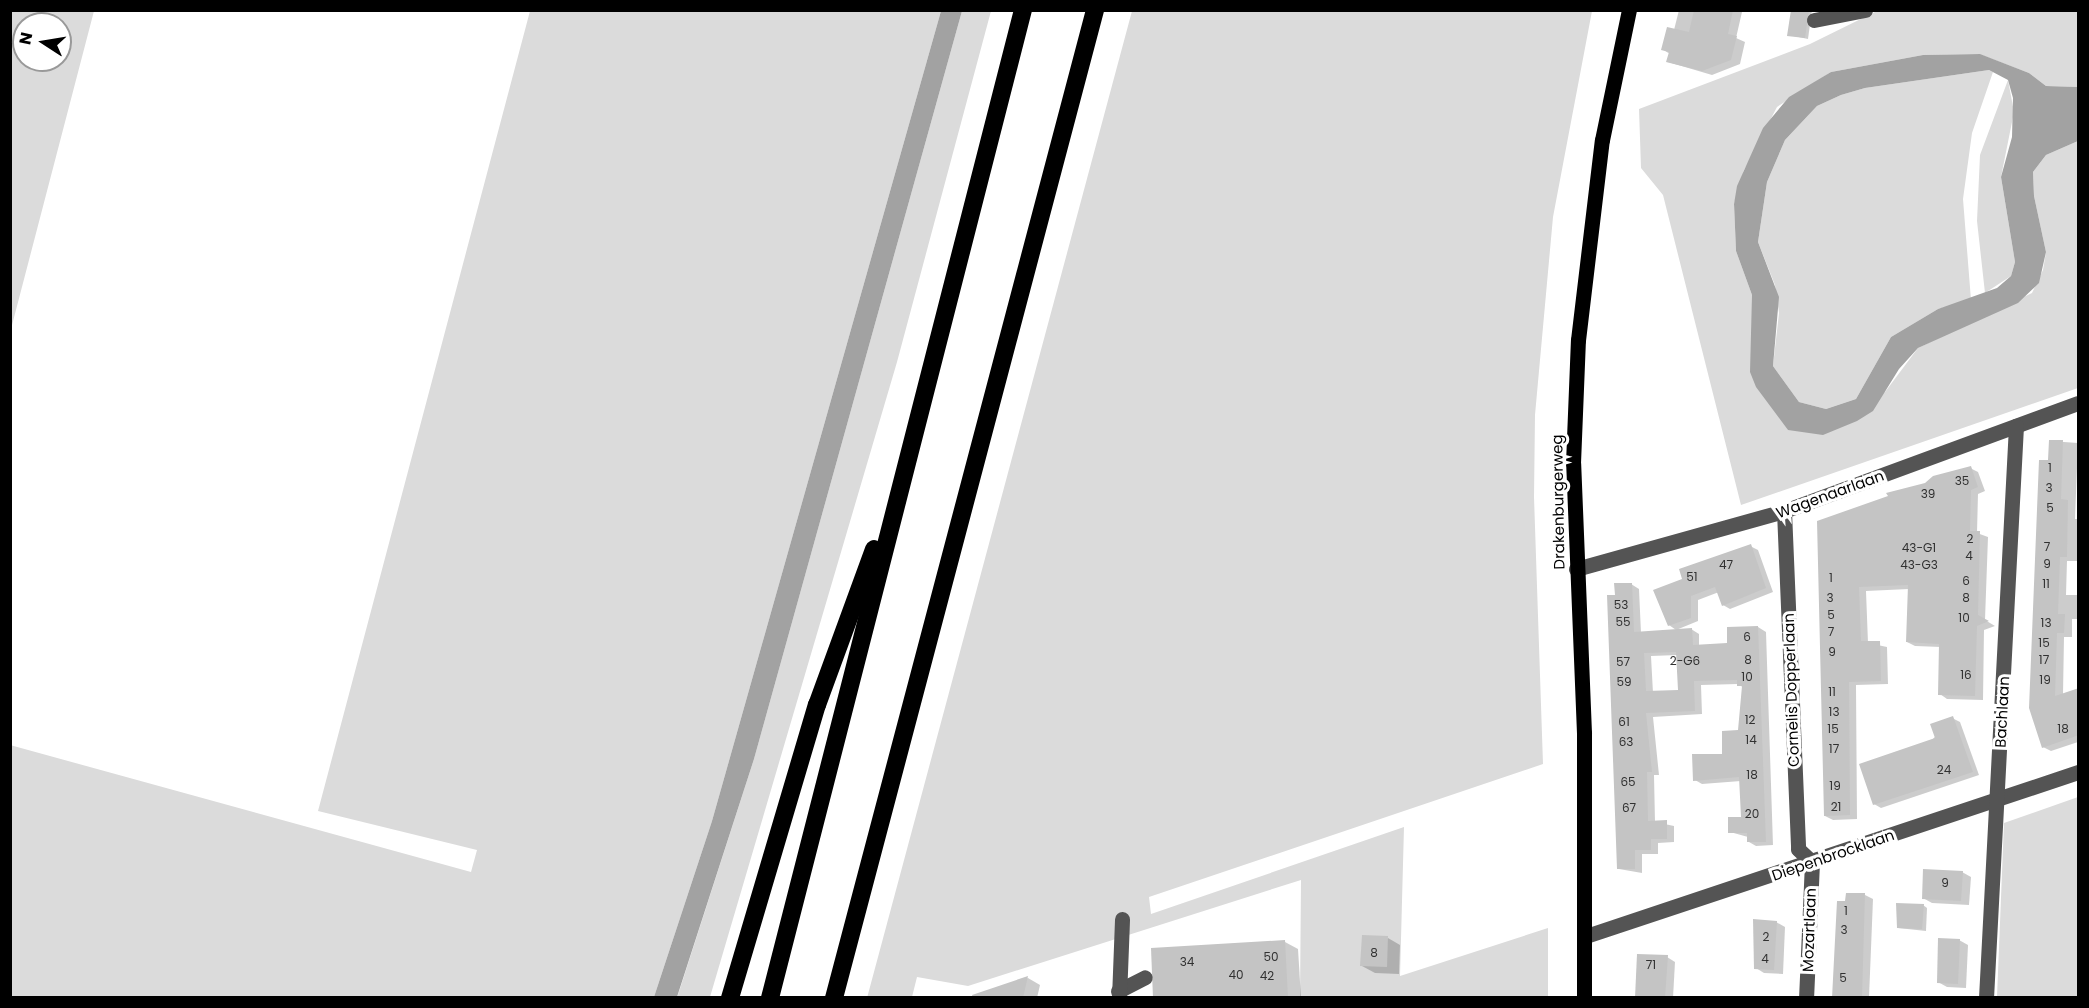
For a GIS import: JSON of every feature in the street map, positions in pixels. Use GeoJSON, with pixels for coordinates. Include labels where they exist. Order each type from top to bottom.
{"type":"FeatureCollection","features":[{"type":"Feature","properties":{"kind":"highway"},"geometry":{"type":"LineString","coordinates":[[770,998],[903,468],[1023,10]]}},
{"type":"Feature","properties":{"kind":"highway"},"geometry":{"type":"LineString","coordinates":[[834,998],[1095,10]]}},
{"type":"Feature","properties":{"kind":"highway"},"geometry":{"type":"LineString","coordinates":[[730,998],[817,705],[903,468]]}},
{"type":"Feature","properties":{"kind":"main road","name":"Drakenburgerweg"},"geometry":{"type":"LineString","coordinates":[[1584,998],[1586,936],[1584,733],[1573,462],[1578,340],[1602,140],[1629,10]]}},
{"type":"Feature","properties":{"kind":"street"},"geometry":{"type":"LineString","coordinates":[[1814,20],[1865,10]]}},
{"type":"Feature","properties":{"kind":"street","name":"Wagenaarlaan"},"geometry":{"type":"LineString","coordinates":[[1576,569],[1784,511],[2079,403]]}},
{"type":"Feature","properties":{"kind":"street","name":"Bachlaan"},"geometry":{"type":"LineString","coordinates":[[1986,998],[2016,426]]}},
{"type":"Feature","properties":{"kind":"street","name":"Cornelis Dopperlaan"},"geometry":{"type":"LineString","coordinates":[[1784,511],[1798,849],[1812,862]]}},
{"type":"Feature","properties":{"kind":"street","name":"Diepenbrocklaan"},"geometry":{"type":"LineString","coordinates":[[1586,936],[2079,772]]}},
{"type":"Feature","properties":{"kind":"street","name":"Mozartlaan"},"geometry":{"type":"LineString","coordinates":[[1806,998],[1812,862]]}},
{"type":"Feature","properties":{"kind":"street"},"geometry":{"type":"LineString","coordinates":[[1119,994],[1122,919]]}},
{"type":"Feature","properties":{"kind":"street"},"geometry":{"type":"LineString","coordinates":[[1119,994],[1145,977]]}},
{"type":"Feature","properties":{"kind":"shaded area"},"geometry":{"type":"Polygon","coordinates":[[[10,11],[94,11],[11,329],[10,11]]]}},
{"type":"Feature","properties":{"kind":"shaded area"},"geometry":{"type":"Polygon","coordinates":[[[530,11],[941,11],[712,821],[654,997],[11,997],[10,745],[471,872],[477,850],[318,811],[530,11]]]}},
{"type":"Feature","properties":{"kind":"shaded area"},"geometry":{"type":"Polygon","coordinates":[[[941,11],[962,11],[754,759],[677,997],[654,997],[712,821],[941,11]]]}},
{"type":"Feature","properties":{"kind":"shaded area"},"geometry":{"type":"Polygon","coordinates":[[[962,11],[991,11],[897,362],[710,997],[677,998],[754,759],[962,11]]]}},
{"type":"Feature","properties":{"kind":"shaded area"},"geometry":{"type":"Polygon","coordinates":[[[1132,11],[1592,11],[1553,217],[1535,415],[1534,497],[1543,764],[1149,897],[1151,914],[1404,827],[1400,976],[1548,928],[1548,997],[1300,997],[1301,880],[968,986],[917,977],[912,997],[867,998],[1132,11]]]}},
{"type":"Feature","properties":{"kind":"shaded area"},"geometry":{"type":"Polygon","coordinates":[[[1877,11],[2078,11],[2078,87],[2046,86],[2029,73],[1979,54],[1923,55],[1831,72],[1777,107],[1744,170],[1734,204],[1736,251],[1752,295],[1788,430],[1885,392],[1918,348],[2032,293],[2043,270],[2046,252],[2034,196],[2033,172],[2046,155],[2078,141],[2078,388],[1741,505],[1663,195],[1641,168],[1639,109],[1810,44],[1877,11]]]}},
{"type":"Feature","properties":{"kind":"shaded area"},"geometry":{"type":"Polygon","coordinates":[[[1980,54],[2029,73],[2046,86],[2078,87],[2078,141],[2046,155],[2033,172],[2034,196],[2046,252],[2039,283],[2018,303],[1918,348],[1899,369],[1873,411],[1857,421],[1823,435],[1788,430],[1756,387],[1750,372],[1752,295],[1736,251],[1734,204],[1737,186],[1763,128],[1789,97],[1831,72],[1923,55],[1980,54]],[[1989,70],[1865,88],[1841,95],[1817,106],[1785,140],[1767,182],[1758,242],[1779,297],[1773,366],[1799,402],[1826,409],[1856,399],[1891,337],[1938,309],[1997,288],[2011,276],[2015,262],[2001,177],[2012,137],[2013,98],[2008,80],[1989,70]]]}},
{"type":"Feature","properties":{"kind":"shaded area"},"geometry":{"type":"Polygon","coordinates":[[[1989,70],[1993,72],[1972,133],[1963,199],[1971,300],[1938,309],[1891,337],[1856,399],[1826,409],[1799,402],[1773,366],[1779,313],[1775,285],[1758,242],[1767,182],[1785,140],[1817,106],[1841,95],[1865,88],[1989,70]]]}},
{"type":"Feature","properties":{"kind":"shaded area"},"geometry":{"type":"Polygon","coordinates":[[[2008,80],[2014,112],[2001,177],[2015,262],[2011,276],[1985,293],[1977,221],[1980,155],[2008,80]]]}},
{"type":"Feature","properties":{"kind":"shaded area"},"geometry":{"type":"Polygon","coordinates":[[[2078,797],[2078,997],[1997,997],[2004,823],[2078,797]]]}},
{"type":"Feature","properties":{"kind":"building"},"geometry":{"type":"Polygon","coordinates":[[[1694,10],[1733,10],[1728,34],[1737,36],[1731,60],[1702,71],[1666,62],[1669,52],[1661,50],[1667,27],[1689,32],[1694,10]]]}},
{"type":"Feature","properties":{"kind":"building"},"geometry":{"type":"Polygon","coordinates":[[[1791,10],[1809,10],[1805,38],[1787,36],[1791,10]]]}},
{"type":"Feature","properties":{"kind":"building"},"geometry":{"type":"Polygon","coordinates":[[[2049,440],[2063,440],[2061,499],[2068,500],[2067,557],[2060,557],[2058,614],[2065,614],[2064,633],[2057,633],[2055,696],[2079,688],[2079,735],[2042,748],[2029,708],[2039,460],[2048,460],[2049,440]]]}},
{"type":"Feature","properties":{"kind":"building"},"geometry":{"type":"Polygon","coordinates":[[[1971,466],[1978,487],[1971,490],[1970,531],[1980,531],[1978,615],[1989,621],[1977,626],[1975,696],[1938,695],[1939,644],[1906,642],[1908,585],[1859,587],[1861,641],[1880,641],[1881,681],[1849,682],[1850,815],[1824,816],[1817,521],[1888,496],[1886,493],[1925,483],[1933,476],[1971,466]]]}},
{"type":"Feature","properties":{"kind":"building"},"geometry":{"type":"Polygon","coordinates":[[[1751,544],[1766,588],[1722,606],[1715,587],[1691,596],[1691,618],[1668,626],[1653,590],[1682,579],[1679,569],[1751,544]]]}},
{"type":"Feature","properties":{"kind":"building"},"geometry":{"type":"Polygon","coordinates":[[[1614,583],[1632,583],[1634,632],[1692,628],[1693,645],[1727,643],[1727,627],[1758,626],[1766,842],[1747,842],[1747,833],[1728,833],[1728,817],[1741,817],[1739,777],[1693,781],[1692,754],[1722,754],[1722,731],[1738,730],[1742,686],[1737,686],[1737,680],[1694,681],[1695,711],[1646,713],[1652,772],[1647,772],[1648,821],[1667,820],[1667,839],[1651,839],[1651,850],[1635,850],[1635,869],[1617,869],[1607,595],[1615,595],[1614,583]],[[1676,652],[1644,653],[1646,691],[1678,690],[1676,652]]]}},
{"type":"Feature","properties":{"kind":"building"},"geometry":{"type":"Polygon","coordinates":[[[1953,716],[1973,772],[1873,805],[1859,764],[1935,738],[1930,724],[1953,716]]]}},
{"type":"Feature","properties":{"kind":"building"},"geometry":{"type":"Polygon","coordinates":[[[1923,869],[1963,871],[1961,901],[1922,899],[1923,869]]]}},
{"type":"Feature","properties":{"kind":"building"},"geometry":{"type":"Polygon","coordinates":[[[1846,893],[1865,893],[1862,998],[1832,998],[1837,901],[1845,901],[1846,893]]]}},
{"type":"Feature","properties":{"kind":"building"},"geometry":{"type":"Polygon","coordinates":[[[1896,903],[1924,904],[1922,929],[1897,928],[1896,903]]]}},
{"type":"Feature","properties":{"kind":"building"},"geometry":{"type":"Polygon","coordinates":[[[1753,919],[1777,921],[1774,970],[1754,969],[1753,919]]]}},
{"type":"Feature","properties":{"kind":"building"},"geometry":{"type":"Polygon","coordinates":[[[1362,935],[1388,936],[1387,967],[1360,966],[1362,935]]]}},
{"type":"Feature","properties":{"kind":"building"},"geometry":{"type":"Polygon","coordinates":[[[1938,938],[1960,939],[1958,984],[1937,983],[1938,938]]]}},
{"type":"Feature","properties":{"kind":"building"},"geometry":{"type":"Polygon","coordinates":[[[1285,940],[1288,998],[1153,998],[1151,948],[1285,940]]]}},
{"type":"Feature","properties":{"kind":"building"},"geometry":{"type":"Polygon","coordinates":[[[1637,954],[1668,955],[1665,998],[1635,998],[1637,954]]]}},
{"type":"Feature","properties":{"kind":"building"},"geometry":{"type":"Polygon","coordinates":[[[1028,976],[1023,998],[973,998],[972,995],[1028,976]]]}}]}
